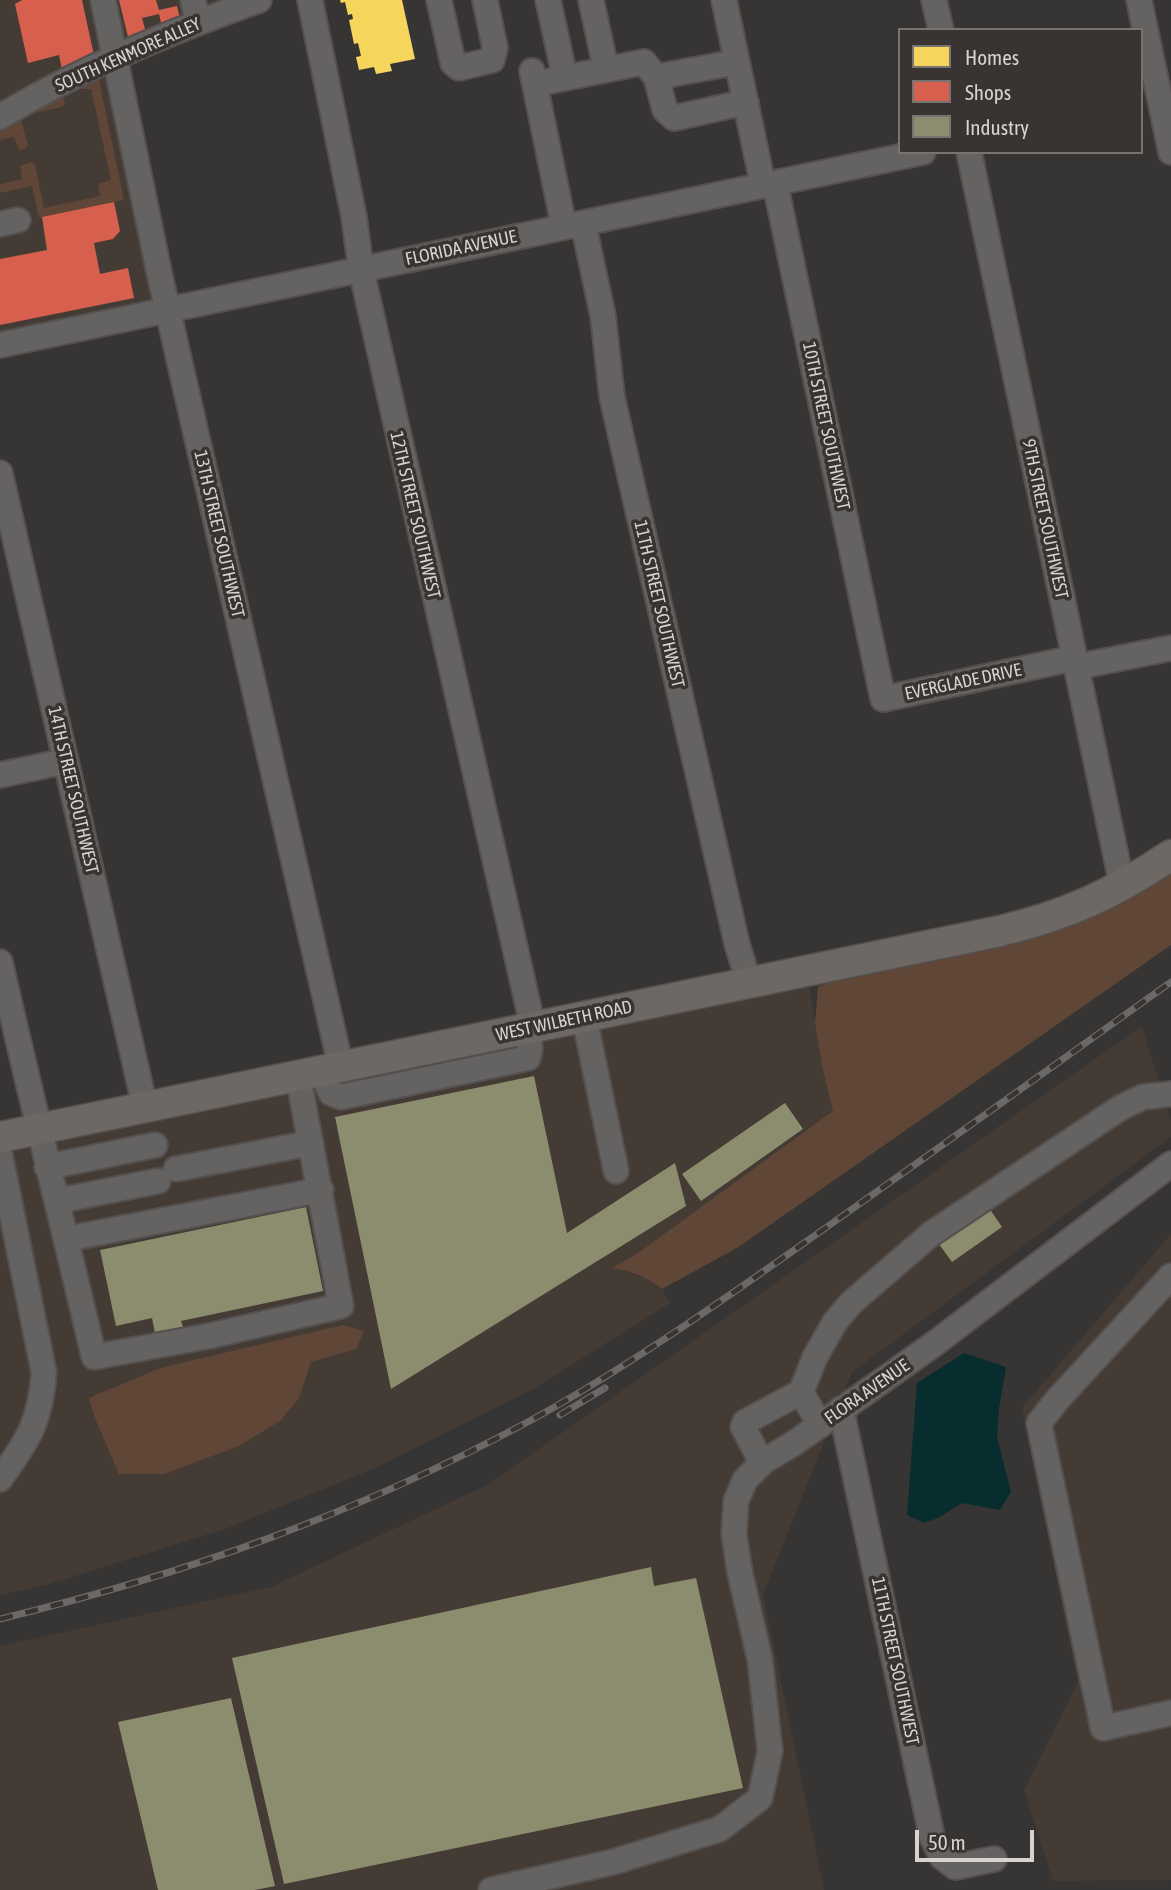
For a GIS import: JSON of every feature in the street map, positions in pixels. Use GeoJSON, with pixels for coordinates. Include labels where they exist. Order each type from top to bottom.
{"type":"FeatureCollection","features":[{"type":"Feature","properties":{"kind":"main road","name":"WEST WILBETH ROAD"},"geometry":{"type":"LineString","coordinates":[[0,1137],[1039,922],[1094,901],[1171,855]]}},
{"type":"Feature","properties":{"kind":"street","name":"13TH STREET SOUTHWEST"},"geometry":{"type":"LineString","coordinates":[[66,1239],[94,1357],[341,1306],[311,1143],[320,1071],[168,310],[103,0]]}},
{"type":"Feature","properties":{"kind":"street","name":"SOUTH KENMORE ALLEY"},"geometry":{"type":"LineString","coordinates":[[0,117],[60,84],[116,58],[196,11],[259,0]]}},
{"type":"Feature","properties":{"kind":"street","name":"12TH STREET SOUTHWEST"},"geometry":{"type":"LineString","coordinates":[[310,0],[354,217],[360,269],[530,1027]]}},
{"type":"Feature","properties":{"kind":"street"},"geometry":{"type":"LineString","coordinates":[[439,0],[453,63],[459,68],[492,60],[495,48],[485,0]]}},
{"type":"Feature","properties":{"kind":"street"},"geometry":{"type":"LineString","coordinates":[[548,0],[565,78],[644,62],[656,77],[665,110],[674,118],[746,102]]}},
{"type":"Feature","properties":{"kind":"street"},"geometry":{"type":"LineString","coordinates":[[591,0],[606,69]]}},
{"type":"Feature","properties":{"kind":"street","name":"10TH STREET SOUTHWEST"},"geometry":{"type":"LineString","coordinates":[[724,0],[746,102],[769,184],[877,669]]}},
{"type":"Feature","properties":{"kind":"street"},"geometry":{"type":"LineString","coordinates":[[934,0],[941,28]]}},
{"type":"Feature","properties":{"kind":"street"},"geometry":{"type":"LineString","coordinates":[[1139,0],[1158,103],[1171,152]]}},
{"type":"Feature","properties":{"kind":"street"},"geometry":{"type":"LineString","coordinates":[[656,77],[737,62]]}},
{"type":"Feature","properties":{"kind":"street","name":"11TH STREET SOUTHWEST"},"geometry":{"type":"LineString","coordinates":[[565,78],[533,77],[573,225],[603,316],[612,397],[734,931],[749,983]]}},
{"type":"Feature","properties":{"kind":"street","name":"FLORIDA AVENUE"},"geometry":{"type":"LineString","coordinates":[[0,345],[913,154]]}},
{"type":"Feature","properties":{"kind":"street","name":"9TH STREET SOUTHWEST"},"geometry":{"type":"LineString","coordinates":[[969,154],[1122,885]]}},
{"type":"Feature","properties":{"kind":"street","name":"14TH STREET SOUTHWEST"},"geometry":{"type":"LineString","coordinates":[[0,473],[10,557],[66,761],[145,1107]]}},
{"type":"Feature","properties":{"kind":"street"},"geometry":{"type":"LineString","coordinates":[[1075,662],[1171,648]]}},
{"type":"Feature","properties":{"kind":"street","name":"EVERGLADE DRIVE"},"geometry":{"type":"LineString","coordinates":[[877,669],[883,699],[1075,662]]}},
{"type":"Feature","properties":{"kind":"street"},"geometry":{"type":"LineString","coordinates":[[0,775],[66,761]]}},
{"type":"Feature","properties":{"kind":"street"},"geometry":{"type":"LineString","coordinates":[[0,962],[66,1239],[321,1191]]}},
{"type":"Feature","properties":{"kind":"street"},"geometry":{"type":"LineString","coordinates":[[584,1016],[616,1171]]}},
{"type":"Feature","properties":{"kind":"street"},"geometry":{"type":"LineString","coordinates":[[762,1463],[743,1427],[745,1422],[800,1392],[815,1357],[835,1322],[851,1303],[931,1234],[1120,1108],[1143,1097],[1171,1094]]}},
{"type":"Feature","properties":{"kind":"street"},"geometry":{"type":"LineString","coordinates":[[57,1201],[311,1143]]}},
{"type":"Feature","properties":{"kind":"street"},"geometry":{"type":"LineString","coordinates":[[47,1167],[155,1145]]}},
{"type":"Feature","properties":{"kind":"street"},"geometry":{"type":"LineString","coordinates":[[0,1155],[44,1373],[41,1404],[26,1444],[0,1479]]}},
{"type":"Feature","properties":{"kind":"street","name":"FLORA AVENUE"},"geometry":{"type":"LineString","coordinates":[[491,1890],[613,1862],[720,1829],[760,1798],[769,1751],[765,1704],[754,1629],[736,1551],[734,1513],[739,1491],[745,1480],[762,1463],[934,1344],[1171,1164]]}},
{"type":"Feature","properties":{"kind":"street"},"geometry":{"type":"LineString","coordinates":[[1171,1276],[1039,1423],[1103,1728],[1171,1713]]}},
{"type":"Feature","properties":{"kind":"street"},"geometry":{"type":"LineString","coordinates":[[800,1392],[820,1425]]}},
{"type":"Feature","properties":{"kind":"street","name":"11TH STREET SOUTHWEST"},"geometry":{"type":"LineString","coordinates":[[841,1409],[932,1837],[942,1857],[955,1867],[994,1859]]}},
{"type":"Feature","properties":{"kind":"shaded area"},"geometry":{"type":"Polygon","coordinates":[[[0,0],[259,0],[116,58],[168,310],[0,345],[0,0]]]}},
{"type":"Feature","properties":{"kind":"shaded area"},"geometry":{"type":"Polygon","coordinates":[[[98,75],[124,200],[39,218],[32,186],[0,193],[0,184],[22,179],[22,165],[32,162],[35,165],[44,208],[100,196],[98,184],[111,180],[91,89],[77,89],[98,75]]]}},
{"type":"Feature","properties":{"kind":"shaded area"},"geometry":{"type":"Polygon","coordinates":[[[63,96],[65,103],[62,107],[39,112],[36,110],[63,96]]]}},
{"type":"Feature","properties":{"kind":"shaded area"},"geometry":{"type":"Polygon","coordinates":[[[20,118],[28,145],[19,150],[14,137],[0,140],[0,127],[20,118]]]}},
{"type":"Feature","properties":{"kind":"shaded area"},"geometry":{"type":"Polygon","coordinates":[[[1171,870],[1171,945],[737,1248],[662,1289],[638,1275],[612,1268],[638,1253],[833,1111],[815,1023],[818,987],[1171,870]]]}},
{"type":"Feature","properties":{"kind":"shaded area"},"geometry":{"type":"Polygon","coordinates":[[[807,971],[822,1066],[834,1111],[638,1254],[614,1267],[648,1279],[662,1289],[670,1303],[533,1389],[373,1469],[225,1529],[46,1585],[0,1595],[0,1136],[807,971]]]}},
{"type":"Feature","properties":{"kind":"shaded area"},"geometry":{"type":"Polygon","coordinates":[[[1142,1026],[1171,1121],[1171,1137],[852,1372],[763,1594],[824,1890],[0,1890],[0,1646],[271,1587],[489,1484],[1142,1026]]]}},
{"type":"Feature","properties":{"kind":"shaded area"},"geometry":{"type":"Polygon","coordinates":[[[1171,1234],[1171,1880],[1053,1881],[1024,1790],[1078,1682],[1022,1408],[1171,1234]]]}},
{"type":"Feature","properties":{"kind":"shaded area"},"geometry":{"type":"Polygon","coordinates":[[[343,1325],[364,1331],[356,1349],[311,1362],[299,1398],[280,1421],[239,1446],[164,1474],[119,1474],[89,1398],[160,1368],[343,1325]]]}},
{"type":"Feature","properties":{"kind":"water"},"geometry":{"type":"Polygon","coordinates":[[[964,1353],[1006,1367],[997,1437],[1011,1492],[1000,1510],[962,1503],[940,1517],[924,1523],[907,1515],[917,1383],[964,1353]]]}},
{"type":"Feature","properties":{"kind":"building: Homes"},"geometry":{"type":"Polygon","coordinates":[[[340,0],[402,0],[415,59],[390,64],[392,71],[376,74],[374,67],[359,70],[356,57],[361,56],[358,43],[354,44],[349,20],[353,19],[352,14],[348,15],[345,2],[341,3],[340,0]]]}},
{"type":"Feature","properties":{"kind":"building: Shops"},"geometry":{"type":"Polygon","coordinates":[[[22,0],[82,0],[95,60],[63,75],[59,55],[28,63],[15,4],[22,0]]]}},
{"type":"Feature","properties":{"kind":"building: Shops"},"geometry":{"type":"Polygon","coordinates":[[[119,0],[156,0],[159,10],[177,6],[181,23],[162,27],[159,14],[142,18],[147,36],[129,41],[119,0]]]}},
{"type":"Feature","properties":{"kind":"building: Shops"},"geometry":{"type":"Polygon","coordinates":[[[114,202],[120,231],[113,239],[94,243],[100,274],[128,268],[134,298],[0,325],[0,259],[47,250],[42,217],[114,202]]]}},
{"type":"Feature","properties":{"kind":"building: Industry"},"geometry":{"type":"Polygon","coordinates":[[[534,1076],[567,1233],[675,1163],[686,1206],[391,1389],[335,1117],[534,1076]]]}},
{"type":"Feature","properties":{"kind":"building: Industry"},"geometry":{"type":"Polygon","coordinates":[[[785,1103],[803,1129],[701,1201],[682,1174],[785,1103]]]}},
{"type":"Feature","properties":{"kind":"building: Industry"},"geometry":{"type":"Polygon","coordinates":[[[987,1205],[1002,1227],[952,1262],[936,1240],[987,1205]]]}},
{"type":"Feature","properties":{"kind":"building: Industry"},"geometry":{"type":"Polygon","coordinates":[[[306,1207],[323,1291],[181,1321],[183,1327],[155,1333],[152,1318],[116,1326],[100,1250],[306,1207]]]}},
{"type":"Feature","properties":{"kind":"building: Industry"},"geometry":{"type":"Polygon","coordinates":[[[651,1567],[654,1586],[696,1578],[743,1788],[284,1884],[232,1658],[651,1567]]]}},
{"type":"Feature","properties":{"kind":"building: Industry"},"geometry":{"type":"Polygon","coordinates":[[[231,1698],[275,1886],[255,1890],[158,1890],[118,1722],[231,1698]]]}},
{"type":"Feature","properties":{"kind":"railway"},"geometry":{"type":"LineString","coordinates":[[0,1619],[137,1582],[268,1538],[397,1486],[524,1424],[602,1379],[714,1306],[1171,982]]}},
{"type":"Feature","properties":{"kind":"railway"},"geometry":{"type":"LineString","coordinates":[[560,1415],[605,1388]]}}]}
